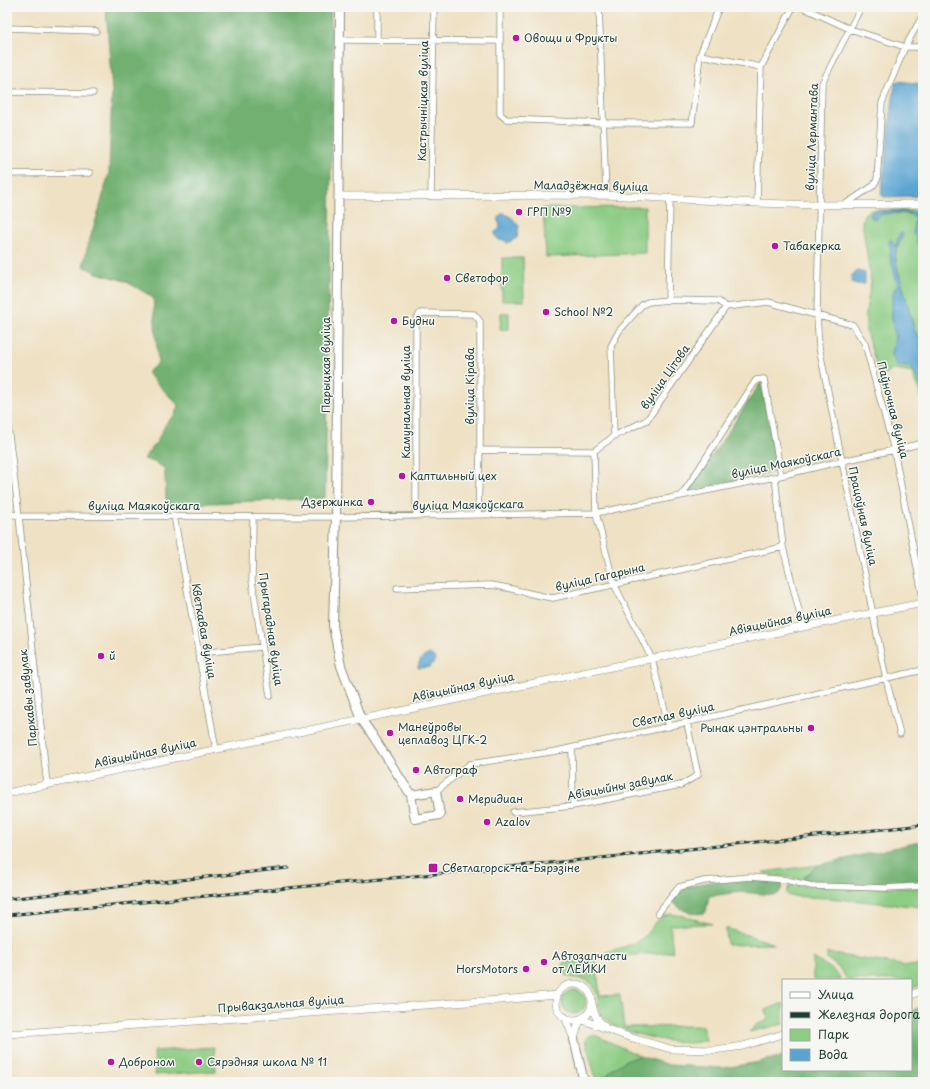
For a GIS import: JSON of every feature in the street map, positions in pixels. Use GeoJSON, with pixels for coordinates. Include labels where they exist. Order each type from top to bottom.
{"type":"FeatureCollection","features":[{"type":"Feature","properties":{"kind":"main road","name":"Парыцкая вуліца"},"geometry":{"type":"LineString","coordinates":[[340,7],[336,517],[333,626],[341,666],[361,719]]}},
{"type":"Feature","properties":{"kind":"main road"},"geometry":{"type":"LineString","coordinates":[[361,719],[411,795],[415,819],[440,815],[436,791]]}},
{"type":"Feature","properties":{"kind":"main road","name":"Светлая вуліца"},"geometry":{"type":"LineString","coordinates":[[411,795],[436,791]]}},
{"type":"Feature","properties":{"kind":"main road"},"geometry":{"type":"LineString","coordinates":[[574,1039],[584,1082]]}},
{"type":"Feature","properties":{"kind":"street"},"geometry":{"type":"LineString","coordinates":[[377,7],[377,40]]}},
{"type":"Feature","properties":{"kind":"street","name":"Кастрычніцкая вуліца"},"geometry":{"type":"LineString","coordinates":[[432,196],[434,7]]}},
{"type":"Feature","properties":{"kind":"street"},"geometry":{"type":"LineString","coordinates":[[500,7],[500,114],[506,119],[603,123],[692,123],[700,55],[719,7]]}},
{"type":"Feature","properties":{"kind":"street"},"geometry":{"type":"LineString","coordinates":[[599,7],[606,195]]}},
{"type":"Feature","properties":{"kind":"street"},"geometry":{"type":"LineString","coordinates":[[757,203],[761,67],[793,7]]}},
{"type":"Feature","properties":{"kind":"street"},"geometry":{"type":"LineString","coordinates":[[802,7],[850,29],[904,48],[923,47]]}},
{"type":"Feature","properties":{"kind":"street","name":"вуліца Лермантава"},"geometry":{"type":"LineString","coordinates":[[820,205],[822,84],[861,7]]}},
{"type":"Feature","properties":{"kind":"street"},"geometry":{"type":"LineString","coordinates":[[844,205],[873,186],[877,180],[882,102],[904,48],[923,15]]}},
{"type":"Feature","properties":{"kind":"street"},"geometry":{"type":"LineString","coordinates":[[7,28],[96,31]]}},
{"type":"Feature","properties":{"kind":"street"},"geometry":{"type":"LineString","coordinates":[[340,40],[500,41]]}},
{"type":"Feature","properties":{"kind":"street"},"geometry":{"type":"LineString","coordinates":[[700,55],[761,67]]}},
{"type":"Feature","properties":{"kind":"street"},"geometry":{"type":"LineString","coordinates":[[7,92],[93,93]]}},
{"type":"Feature","properties":{"kind":"street"},"geometry":{"type":"LineString","coordinates":[[7,174],[90,173]]}},
{"type":"Feature","properties":{"kind":"street","name":"Маладзёжная вуліца"},"geometry":{"type":"LineString","coordinates":[[339,196],[606,195],[820,205],[923,204]]}},
{"type":"Feature","properties":{"kind":"street"},"geometry":{"type":"LineString","coordinates":[[668,300],[670,198]]}},
{"type":"Feature","properties":{"kind":"street","name":"Працоўная вуліца"},"geometry":{"type":"LineString","coordinates":[[820,205],[817,316],[819,347],[886,679],[900,734]]}},
{"type":"Feature","properties":{"kind":"street"},"geometry":{"type":"LineString","coordinates":[[614,436],[611,346],[619,332],[642,305],[648,302],[668,300],[718,301],[726,308],[768,302],[817,316]]}},
{"type":"Feature","properties":{"kind":"street","name":"вуліца Цітова"},"geometry":{"type":"LineString","coordinates":[[594,452],[614,436],[646,420],[726,308]]}},
{"type":"Feature","properties":{"kind":"street","name":"вуліца Кірава"},"geometry":{"type":"LineString","coordinates":[[420,313],[474,314],[480,321],[480,450],[478,515]]}},
{"type":"Feature","properties":{"kind":"street","name":"Камунальная вуліца"},"geometry":{"type":"LineString","coordinates":[[416,516],[416,321],[420,313]]}},
{"type":"Feature","properties":{"kind":"street","name":"Паўночная вуліца"},"geometry":{"type":"LineString","coordinates":[[817,316],[853,325],[866,344],[894,450],[923,598]]}},
{"type":"Feature","properties":{"kind":"street"},"geometry":{"type":"LineString","coordinates":[[682,495],[756,380],[764,379],[778,476],[783,547],[803,627]]}},
{"type":"Feature","properties":{"kind":"street","name":"Паркавы завулак"},"geometry":{"type":"LineString","coordinates":[[7,419],[19,516],[47,785]]}},
{"type":"Feature","properties":{"kind":"street","name":"вуліца Маякоўскага"},"geometry":{"type":"LineString","coordinates":[[7,514],[19,516],[336,517],[596,513],[778,476],[922,443]]}},
{"type":"Feature","properties":{"kind":"street"},"geometry":{"type":"LineString","coordinates":[[480,450],[594,452],[596,513],[614,584],[652,658],[669,727]]}},
{"type":"Feature","properties":{"kind":"street","name":"Кветкавая вуліца"},"geometry":{"type":"LineString","coordinates":[[174,516],[216,750]]}},
{"type":"Feature","properties":{"kind":"street","name":"Прыгарадная вуліца"},"geometry":{"type":"LineString","coordinates":[[253,517],[252,581],[270,696]]}},
{"type":"Feature","properties":{"kind":"street","name":"вуліца Гагарына"},"geometry":{"type":"LineString","coordinates":[[397,588],[491,585],[502,586],[537,596],[553,598],[783,547]]}},
{"type":"Feature","properties":{"kind":"street","name":"Авіяцыйная вуліца"},"geometry":{"type":"LineString","coordinates":[[7,793],[923,603]]}},
{"type":"Feature","properties":{"kind":"street"},"geometry":{"type":"LineString","coordinates":[[198,653],[262,647]]}},
{"type":"Feature","properties":{"kind":"street","name":"Светлая вуліца"},"geometry":{"type":"LineString","coordinates":[[436,791],[470,764],[572,748],[923,670]]}},
{"type":"Feature","properties":{"kind":"street","name":"Авіяцыйны завулак"},"geometry":{"type":"LineString","coordinates":[[514,812],[573,806],[681,785],[698,776],[687,723]]}},
{"type":"Feature","properties":{"kind":"street"},"geometry":{"type":"LineString","coordinates":[[572,748],[573,806]]}},
{"type":"Feature","properties":{"kind":"street"},"geometry":{"type":"LineString","coordinates":[[658,913],[679,887],[704,881],[750,877],[786,880],[812,886],[885,888],[923,886]]}},
{"type":"Feature","properties":{"kind":"street"},"geometry":{"type":"LineString","coordinates":[[610,1030],[597,1020],[590,994],[587,989],[578,984],[568,985],[560,990],[557,995],[556,1005],[561,1014],[565,1017],[570,1019],[580,1019],[610,1030],[630,1037],[671,1049],[714,1050],[743,1046],[782,1034]]}},
{"type":"Feature","properties":{"kind":"street"},"geometry":{"type":"LineString","coordinates":[[912,995],[923,990]]}},
{"type":"Feature","properties":{"kind":"street","name":"Прывакзальная вуліца"},"geometry":{"type":"LineString","coordinates":[[7,1034],[557,995]]}},
{"type":"Feature","properties":{"kind":"street"},"geometry":{"type":"LineString","coordinates":[[574,1039],[580,1019],[588,1013],[592,1004]]}},
{"type":"Feature","properties":{"kind":"street"},"geometry":{"type":"LineString","coordinates":[[565,1017],[574,1039]]}},
{"type":"Feature","properties":{"kind":"green space"},"geometry":{"type":"Polygon","coordinates":[[[106,7],[330,7],[333,61],[325,498],[167,505],[164,468],[156,463],[144,459],[156,443],[167,422],[175,415],[178,405],[147,373],[158,363],[153,297],[125,281],[97,273],[83,266],[109,173],[112,92],[106,7]]]}},
{"type":"Feature","properties":{"kind":"green space"},"geometry":{"type":"Polygon","coordinates":[[[645,207],[645,253],[546,257],[543,208],[645,207]]]}},
{"type":"Feature","properties":{"kind":"green space"},"geometry":{"type":"Polygon","coordinates":[[[870,210],[913,210],[923,212],[923,240],[923,359],[921,348],[922,340],[915,332],[895,255],[903,234],[894,248],[889,242],[891,250],[890,256],[898,285],[894,290],[892,316],[895,337],[892,355],[897,366],[911,366],[913,369],[923,390],[923,411],[922,399],[911,372],[896,370],[882,376],[879,374],[866,332],[866,311],[871,281],[862,222],[864,214],[870,210]],[[876,211],[875,220],[882,214],[910,214],[916,219],[913,234],[916,236],[917,240],[923,240],[920,233],[921,225],[914,213],[876,211]]]}},
{"type":"Feature","properties":{"kind":"green space"},"geometry":{"type":"Polygon","coordinates":[[[502,258],[523,258],[524,301],[502,301],[502,258]]]}},
{"type":"Feature","properties":{"kind":"green space"},"geometry":{"type":"Polygon","coordinates":[[[501,313],[509,313],[509,329],[500,330],[501,313]]]}},
{"type":"Feature","properties":{"kind":"green space"},"geometry":{"type":"Polygon","coordinates":[[[761,382],[778,471],[689,491],[761,382]]]}},
{"type":"Feature","properties":{"kind":"green space"},"geometry":{"type":"Polygon","coordinates":[[[923,841],[923,883],[811,883],[803,881],[805,876],[819,865],[923,841]]]}},
{"type":"Feature","properties":{"kind":"green space"},"geometry":{"type":"Polygon","coordinates":[[[819,865],[805,876],[803,881],[765,874],[763,872],[819,865]]]}},
{"type":"Feature","properties":{"kind":"green space"},"geometry":{"type":"Polygon","coordinates":[[[748,878],[780,881],[783,884],[778,894],[774,895],[741,892],[709,896],[706,912],[698,914],[688,912],[673,902],[675,894],[692,886],[711,882],[748,878]]]}},
{"type":"Feature","properties":{"kind":"green space"},"geometry":{"type":"Polygon","coordinates":[[[790,885],[923,888],[923,907],[789,896],[786,893],[790,885]]]}},
{"type":"Feature","properties":{"kind":"green space"},"geometry":{"type":"Polygon","coordinates":[[[671,914],[683,916],[712,924],[670,925],[673,952],[596,958],[607,952],[633,944],[644,937],[656,922],[664,916],[671,914]]]}},
{"type":"Feature","properties":{"kind":"green space"},"geometry":{"type":"Polygon","coordinates":[[[726,928],[774,944],[727,945],[726,928]]]}},
{"type":"Feature","properties":{"kind":"green space"},"geometry":{"type":"Polygon","coordinates":[[[827,953],[906,966],[923,965],[923,984],[912,989],[912,979],[846,979],[843,973],[827,959],[827,953]]]}},
{"type":"Feature","properties":{"kind":"green space"},"geometry":{"type":"Polygon","coordinates":[[[596,958],[600,996],[620,995],[624,1027],[703,1026],[706,1041],[690,1043],[656,1039],[617,1027],[607,1021],[599,1011],[597,994],[594,986],[588,981],[570,977],[563,973],[563,964],[565,962],[596,958]]]}},
{"type":"Feature","properties":{"kind":"green space"},"geometry":{"type":"Polygon","coordinates":[[[813,958],[832,970],[840,979],[813,979],[813,958]]]}},
{"type":"Feature","properties":{"kind":"green space"},"geometry":{"type":"Polygon","coordinates":[[[569,990],[579,990],[586,997],[586,1007],[579,1014],[569,1014],[562,1007],[562,997],[569,990]]]}},
{"type":"Feature","properties":{"kind":"green space"},"geometry":{"type":"Polygon","coordinates":[[[782,1003],[782,1024],[749,1032],[757,1024],[768,1020],[766,1010],[782,1003]]]}},
{"type":"Feature","properties":{"kind":"green space"},"geometry":{"type":"Polygon","coordinates":[[[923,1006],[923,1082],[603,1082],[614,1068],[625,1061],[640,1056],[669,1065],[723,1068],[782,1056],[782,1071],[912,1071],[912,1011],[923,1006]]]}},
{"type":"Feature","properties":{"kind":"green space"},"geometry":{"type":"Polygon","coordinates":[[[592,1035],[640,1056],[618,1065],[609,1072],[603,1082],[597,1082],[585,1041],[587,1037],[592,1035]]]}},
{"type":"Feature","properties":{"kind":"green space"},"geometry":{"type":"Polygon","coordinates":[[[214,1047],[216,1071],[155,1075],[154,1051],[214,1047]]]}},
{"type":"Feature","properties":{"kind":"water"},"geometry":{"type":"Polygon","coordinates":[[[898,81],[923,84],[923,196],[884,197],[881,194],[895,83],[898,81]]]}},
{"type":"Feature","properties":{"kind":"water"},"geometry":{"type":"Polygon","coordinates":[[[876,211],[914,213],[922,223],[920,233],[923,240],[922,244],[920,246],[917,244],[916,238],[913,234],[915,219],[910,214],[882,214],[875,220],[871,217],[870,213],[876,211]]]}},
{"type":"Feature","properties":{"kind":"water"},"geometry":{"type":"Polygon","coordinates":[[[504,213],[512,218],[519,226],[517,238],[507,243],[504,240],[499,240],[495,236],[495,232],[499,230],[500,225],[498,218],[504,213]]]}},
{"type":"Feature","properties":{"kind":"water"},"geometry":{"type":"Polygon","coordinates":[[[901,232],[903,234],[895,254],[897,267],[915,332],[922,340],[923,390],[911,367],[897,366],[892,355],[895,337],[892,302],[894,290],[898,285],[890,256],[891,250],[889,241],[891,239],[895,247],[901,232]]]}},
{"type":"Feature","properties":{"kind":"water"},"geometry":{"type":"Polygon","coordinates":[[[858,271],[865,273],[865,284],[856,284],[852,282],[852,275],[858,271]]]}},
{"type":"Feature","properties":{"kind":"water"},"geometry":{"type":"Polygon","coordinates":[[[430,654],[434,657],[435,661],[430,667],[418,668],[421,659],[430,654]]]}},
{"type":"Feature","properties":{"kind":"railway"},"geometry":{"type":"LineString","coordinates":[[7,915],[581,860],[923,825]]}},
{"type":"Feature","properties":{"kind":"railway"},"geometry":{"type":"LineString","coordinates":[[7,899],[288,868]]}},
{"type":"Feature","properties":{"kind":"place","name":"Овощи и Фрукты"},"geometry":{"type":"Point","coordinates":[516,38]}},
{"type":"Feature","properties":{"kind":"place","name":"ГРП №9"},"geometry":{"type":"Point","coordinates":[519,212]}},
{"type":"Feature","properties":{"kind":"place","name":"Табакерка"},"geometry":{"type":"Point","coordinates":[775,246]}},
{"type":"Feature","properties":{"kind":"place","name":"Светофор"},"geometry":{"type":"Point","coordinates":[447,278]}},
{"type":"Feature","properties":{"kind":"place","name":"School №2"},"geometry":{"type":"Point","coordinates":[546,312]}},
{"type":"Feature","properties":{"kind":"place","name":"Будни"},"geometry":{"type":"Point","coordinates":[394,321]}},
{"type":"Feature","properties":{"kind":"place","name":"Каптильный цех"},"geometry":{"type":"Point","coordinates":[402,476]}},
{"type":"Feature","properties":{"kind":"place","name":"Дзержинка"},"geometry":{"type":"Point","coordinates":[371,502]}},
{"type":"Feature","properties":{"kind":"place","name":"й"},"geometry":{"type":"Point","coordinates":[101,656]}},
{"type":"Feature","properties":{"kind":"place","name":"Рынак цэнтральны"},"geometry":{"type":"Point","coordinates":[811,728]}},
{"type":"Feature","properties":{"kind":"place","name":"Манеўровы цеплавоз ЦГК-2"},"geometry":{"type":"Point","coordinates":[390,733]}},
{"type":"Feature","properties":{"kind":"place","name":"Автограф"},"geometry":{"type":"Point","coordinates":[416,770]}},
{"type":"Feature","properties":{"kind":"place","name":"Меридиан"},"geometry":{"type":"Point","coordinates":[460,799]}},
{"type":"Feature","properties":{"kind":"place","name":"Azalov"},"geometry":{"type":"Point","coordinates":[487,822]}},
{"type":"Feature","properties":{"kind":"place","name":"Светлагорск-на-Бярэзіне"},"geometry":{"type":"Point","coordinates":[433,868]}},
{"type":"Feature","properties":{"kind":"place","name":"Автозапчасти от ЛЕЙКИ"},"geometry":{"type":"Point","coordinates":[544,962]}},
{"type":"Feature","properties":{"kind":"place","name":"HorsMotors"},"geometry":{"type":"Point","coordinates":[526,969]}},
{"type":"Feature","properties":{"kind":"place","name":"Доброном"},"geometry":{"type":"Point","coordinates":[111,1062]}},
{"type":"Feature","properties":{"kind":"place","name":"Сярэдняя школа № 11"},"geometry":{"type":"Point","coordinates":[199,1062]}}]}
